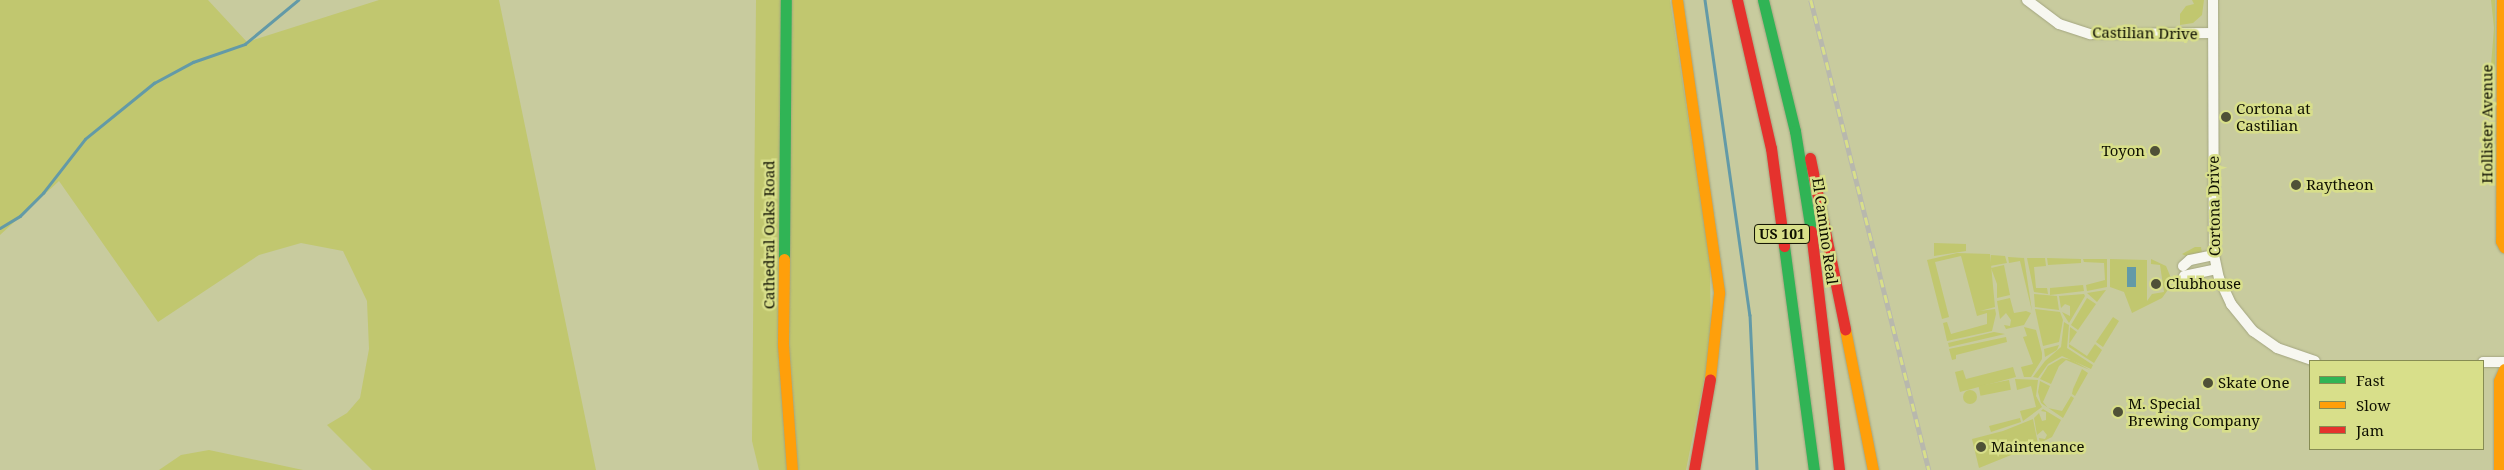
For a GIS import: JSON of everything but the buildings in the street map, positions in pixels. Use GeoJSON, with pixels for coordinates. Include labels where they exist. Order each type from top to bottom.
{"type":"FeatureCollection","features":[{"type":"Feature","properties":{"kind":"main road","name":"Cathedral Oaks Road"},"geometry":{"type":"LineString","coordinates":[[786,0],[783,345],[792,470]]}},
{"type":"Feature","properties":{"kind":"main road"},"geometry":{"type":"LineString","coordinates":[[1676,0],[1719,293],[1716,351],[1694,470]]}},
{"type":"Feature","properties":{"kind":"main road","name":"US 101"},"geometry":{"type":"LineString","coordinates":[[1737,0],[1771,148],[1814,470]]}},
{"type":"Feature","properties":{"kind":"main road","name":"El Camino Real"},"geometry":{"type":"LineString","coordinates":[[1764,0],[1778,54],[1811,228],[1839,470]]}},
{"type":"Feature","properties":{"kind":"main road","name":"Hollister Avenue"},"geometry":{"type":"LineString","coordinates":[[2502,0],[2501,241],[2504,247]]}},
{"type":"Feature","properties":{"kind":"main road"},"geometry":{"type":"LineString","coordinates":[[1778,54],[1794,84],[1873,470]]}},
{"type":"Feature","properties":{"kind":"main road"},"geometry":{"type":"LineString","coordinates":[[2499,470],[2499,381],[2504,369]]}},
{"type":"Feature","properties":{"kind":"street","name":"Castilian Drive"},"geometry":{"type":"LineString","coordinates":[[2027,0],[2059,24],[2090,34],[2213,33]]}},
{"type":"Feature","properties":{"kind":"street","name":"Cortona Drive"},"geometry":{"type":"LineString","coordinates":[[2213,0],[2214,254],[2216,269],[2231,304],[2253,331],[2278,348],[2312,360]]}},
{"type":"Feature","properties":{"kind":"street"},"geometry":{"type":"LineString","coordinates":[[2214,254],[2190,260],[2183,271],[2216,269]]}},
{"type":"Feature","properties":{"kind":"street"},"geometry":{"type":"LineString","coordinates":[[2484,362],[2504,362]]}},
{"type":"Feature","properties":{"kind":"green space"},"geometry":{"type":"Polygon","coordinates":[[[0,0],[208,0],[247,42],[379,0],[499,0],[596,470],[372,470],[327,425],[347,413],[360,398],[369,349],[367,301],[343,251],[301,243],[259,255],[158,322],[59,181],[0,235],[0,0]]]}},
{"type":"Feature","properties":{"kind":"green space"},"geometry":{"type":"Polygon","coordinates":[[[756,0],[1670,0],[1710,262],[1711,346],[1686,470],[759,470],[752,441],[756,0]]]}},
{"type":"Feature","properties":{"kind":"green space"},"geometry":{"type":"Polygon","coordinates":[[[2192,0],[2204,0],[2202,15],[2193,23],[2180,25],[2180,14],[2186,6],[2194,4],[2192,0]]]}},
{"type":"Feature","properties":{"kind":"green space"},"geometry":{"type":"Polygon","coordinates":[[[2491,0],[2495,0],[2495,81],[2491,65],[2494,28],[2491,0]]]}},
{"type":"Feature","properties":{"kind":"green space"},"geometry":{"type":"Polygon","coordinates":[[[1934,243],[1966,244],[1966,251],[1934,256],[1934,243]]]}},
{"type":"Feature","properties":{"kind":"green space"},"geometry":{"type":"Polygon","coordinates":[[[2195,247],[2201,247],[2202,253],[2188,257],[2182,254],[2195,247]]]}},
{"type":"Feature","properties":{"kind":"green space"},"geometry":{"type":"Polygon","coordinates":[[[1957,253],[1990,254],[1995,307],[1980,311],[1995,309],[1996,314],[1992,331],[1947,341],[1943,323],[1947,322],[1951,334],[1987,324],[1987,313],[1977,316],[1961,256],[1935,262],[1949,317],[1942,319],[1927,260],[1957,253]]]}},
{"type":"Feature","properties":{"kind":"green space"},"geometry":{"type":"Polygon","coordinates":[[[1991,255],[2005,256],[2007,263],[1990,266],[1991,255]]]}},
{"type":"Feature","properties":{"kind":"green space"},"geometry":{"type":"Polygon","coordinates":[[[2008,257],[2024,258],[2032,311],[2020,261],[2009,263],[2008,257]]]}},
{"type":"Feature","properties":{"kind":"green space"},"geometry":{"type":"Polygon","coordinates":[[[2027,258],[2045,258],[2046,266],[2034,267],[2036,288],[2047,288],[2048,294],[2034,292],[2027,258]]]}},
{"type":"Feature","properties":{"kind":"green space"},"geometry":{"type":"Polygon","coordinates":[[[2047,258],[2081,259],[2081,263],[2048,265],[2047,258]]]}},
{"type":"Feature","properties":{"kind":"green space"},"geometry":{"type":"Polygon","coordinates":[[[2083,259],[2107,259],[2107,287],[2087,291],[2086,285],[2105,280],[2104,263],[2084,262],[2083,259]]]}},
{"type":"Feature","properties":{"kind":"green space"},"geometry":{"type":"Polygon","coordinates":[[[2110,259],[2147,260],[2147,301],[2152,294],[2164,292],[2160,265],[2151,264],[2151,259],[2166,266],[2171,278],[2170,287],[2162,298],[2132,313],[2124,292],[2110,287],[2110,259]]]}},
{"type":"Feature","properties":{"kind":"green space"},"geometry":{"type":"Polygon","coordinates":[[[2004,265],[2010,295],[1997,298],[1997,284],[1991,268],[2004,265]]]}},
{"type":"Feature","properties":{"kind":"green space"},"geometry":{"type":"Polygon","coordinates":[[[2083,285],[2084,291],[2050,295],[2050,288],[2083,285]]]}},
{"type":"Feature","properties":{"kind":"green space"},"geometry":{"type":"Polygon","coordinates":[[[2106,290],[2097,302],[2087,293],[2106,290]]]}},
{"type":"Feature","properties":{"kind":"green space"},"geometry":{"type":"Polygon","coordinates":[[[2034,294],[2057,296],[2059,310],[2035,307],[2034,294]]]}},
{"type":"Feature","properties":{"kind":"green space"},"geometry":{"type":"Polygon","coordinates":[[[2084,294],[2085,296],[2069,323],[2062,312],[2070,316],[2070,306],[2065,304],[2061,308],[2059,296],[2084,294]]]}},
{"type":"Feature","properties":{"kind":"green space"},"geometry":{"type":"Polygon","coordinates":[[[2010,298],[2014,313],[2026,311],[2031,313],[2024,325],[2006,329],[2004,325],[2010,326],[2011,320],[2006,313],[2000,319],[1997,301],[2010,298]]]}},
{"type":"Feature","properties":{"kind":"green space"},"geometry":{"type":"Polygon","coordinates":[[[2087,298],[2096,304],[2078,330],[2071,325],[2087,298]]]}},
{"type":"Feature","properties":{"kind":"green space"},"geometry":{"type":"Polygon","coordinates":[[[2035,309],[2060,312],[2063,320],[2059,342],[2043,346],[2035,309]]]}},
{"type":"Feature","properties":{"kind":"green space"},"geometry":{"type":"Polygon","coordinates":[[[2113,317],[2119,321],[2103,347],[2096,342],[2113,317]]]}},
{"type":"Feature","properties":{"kind":"green space"},"geometry":{"type":"Polygon","coordinates":[[[2064,322],[2069,325],[2067,348],[2093,365],[2091,369],[2062,356],[2048,364],[2038,378],[2033,377],[2045,361],[2061,347],[2064,322]]]}},
{"type":"Feature","properties":{"kind":"green space"},"geometry":{"type":"Polygon","coordinates":[[[2024,327],[2036,330],[2042,353],[2042,359],[2031,377],[2024,377],[2021,367],[2033,364],[2023,337],[2027,336],[2024,327]]]}},
{"type":"Feature","properties":{"kind":"green space"},"geometry":{"type":"Polygon","coordinates":[[[2070,327],[2077,332],[2069,344],[2070,327]]]}},
{"type":"Feature","properties":{"kind":"green space"},"geometry":{"type":"Polygon","coordinates":[[[1994,332],[2005,334],[1949,347],[1948,343],[1994,332]]]}},
{"type":"Feature","properties":{"kind":"green space"},"geometry":{"type":"Polygon","coordinates":[[[2006,337],[2007,342],[1956,355],[1956,359],[1952,360],[1949,349],[2006,337]]]}},
{"type":"Feature","properties":{"kind":"green space"},"geometry":{"type":"Polygon","coordinates":[[[2069,344],[2087,356],[2095,344],[2102,350],[2094,363],[2069,347],[2069,344]]]}},
{"type":"Feature","properties":{"kind":"green space"},"geometry":{"type":"Polygon","coordinates":[[[2059,345],[2057,350],[2045,357],[2044,349],[2059,345]]]}},
{"type":"Feature","properties":{"kind":"green space"},"geometry":{"type":"Polygon","coordinates":[[[2062,358],[2072,360],[2090,370],[2066,360],[2059,366],[2051,384],[2040,379],[2048,366],[2062,358]]]}},
{"type":"Feature","properties":{"kind":"green space"},"geometry":{"type":"Polygon","coordinates":[[[2013,367],[2016,377],[1960,392],[1955,372],[1963,370],[1966,379],[2013,367]]]}},
{"type":"Feature","properties":{"kind":"green space"},"geometry":{"type":"Polygon","coordinates":[[[2082,369],[2088,373],[2075,396],[2072,394],[2073,389],[2082,369]]]}},
{"type":"Feature","properties":{"kind":"green space"},"geometry":{"type":"Polygon","coordinates":[[[2015,379],[2038,380],[2036,396],[2042,407],[2023,421],[2020,411],[2036,407],[2031,386],[2017,390],[2015,379]]]}},
{"type":"Feature","properties":{"kind":"green space"},"geometry":{"type":"Polygon","coordinates":[[[2009,380],[2011,390],[1980,396],[1979,386],[2009,380]]]}},
{"type":"Feature","properties":{"kind":"green space"},"geometry":{"type":"Polygon","coordinates":[[[2040,381],[2050,386],[2043,402],[2048,407],[2041,403],[2038,392],[2040,381]]]}},
{"type":"Feature","properties":{"kind":"green space"},"geometry":{"type":"Polygon","coordinates":[[[1967,390],[1973,390],[1977,397],[1973,404],[1967,404],[1963,400],[1963,394],[1967,390]]]}},
{"type":"Feature","properties":{"kind":"green space"},"geometry":{"type":"Polygon","coordinates":[[[2071,396],[2074,398],[2063,418],[2048,408],[2062,411],[2071,396]]]}},
{"type":"Feature","properties":{"kind":"green space"},"geometry":{"type":"Polygon","coordinates":[[[2043,409],[2061,420],[2052,437],[2040,443],[2039,438],[2045,439],[2047,435],[2043,430],[2037,435],[2034,418],[2039,413],[2042,421],[2046,420],[2046,412],[2041,411],[2043,409]]]}},
{"type":"Feature","properties":{"kind":"green space"},"geometry":{"type":"Polygon","coordinates":[[[2020,418],[2021,422],[1991,432],[1989,426],[2020,418]]]}},
{"type":"Feature","properties":{"kind":"green space"},"geometry":{"type":"Polygon","coordinates":[[[2033,419],[2038,444],[1979,468],[1972,439],[2003,431],[2033,419]]]}},
{"type":"Feature","properties":{"kind":"green space"},"geometry":{"type":"Polygon","coordinates":[[[209,450],[303,470],[159,470],[181,455],[209,450]]]}},
{"type":"Feature","properties":{"kind":"water"},"geometry":{"type":"Polygon","coordinates":[[[2127,267],[2136,267],[2136,287],[2127,287],[2127,267]]]}},
{"type":"Feature","properties":{"kind":"waterway"},"geometry":{"type":"LineString","coordinates":[[0,228],[20,216],[43,193],[85,139],[154,83],[193,62],[245,44],[298,0]]}},
{"type":"Feature","properties":{"kind":"waterway"},"geometry":{"type":"LineString","coordinates":[[1705,0],[1750,315],[1757,470]]}},
{"type":"Feature","properties":{"kind":"railway"},"geometry":{"type":"LineString","coordinates":[[1811,0],[1929,470]]}},
{"type":"Feature","properties":{"kind":"traffic: fast"},"geometry":{"type":"LineString","coordinates":[[784,259],[786,0]]}},
{"type":"Feature","properties":{"kind":"traffic: fast"},"geometry":{"type":"LineString","coordinates":[[1763,0],[1795,131],[1811,231]]}},
{"type":"Feature","properties":{"kind":"traffic: fast"},"geometry":{"type":"LineString","coordinates":[[1784,246],[1814,470]]}},
{"type":"Feature","properties":{"kind":"traffic: slow"},"geometry":{"type":"LineString","coordinates":[[1677,0],[1719,293],[1710,379]]}},
{"type":"Feature","properties":{"kind":"traffic: slow"},"geometry":{"type":"LineString","coordinates":[[2502,0],[2501,241],[2504,247]]}},
{"type":"Feature","properties":{"kind":"traffic: slow"},"geometry":{"type":"LineString","coordinates":[[784,259],[783,345],[792,470]]}},
{"type":"Feature","properties":{"kind":"traffic: slow"},"geometry":{"type":"LineString","coordinates":[[1845,329],[1873,470]]}},
{"type":"Feature","properties":{"kind":"traffic: slow"},"geometry":{"type":"LineString","coordinates":[[2499,470],[2499,381],[2504,369]]}},
{"type":"Feature","properties":{"kind":"traffic: jam"},"geometry":{"type":"LineString","coordinates":[[1737,0],[1771,148],[1784,246]]}},
{"type":"Feature","properties":{"kind":"traffic: jam"},"geometry":{"type":"LineString","coordinates":[[1810,158],[1845,329]]}},
{"type":"Feature","properties":{"kind":"traffic: jam"},"geometry":{"type":"LineString","coordinates":[[1811,231],[1839,470]]}},
{"type":"Feature","properties":{"kind":"traffic: jam"},"geometry":{"type":"LineString","coordinates":[[1694,470],[1710,379]]}},
{"type":"Feature","properties":{"kind":"place","name":"Cortona at Castilian"},"geometry":{"type":"Point","coordinates":[2226,117]}},
{"type":"Feature","properties":{"kind":"place","name":"Toyon"},"geometry":{"type":"Point","coordinates":[2155,151]}},
{"type":"Feature","properties":{"kind":"place","name":"Raytheon"},"geometry":{"type":"Point","coordinates":[2296,185]}},
{"type":"Feature","properties":{"kind":"place","name":"Clubhouse"},"geometry":{"type":"Point","coordinates":[2156,284]}},
{"type":"Feature","properties":{"kind":"place","name":"Skate One"},"geometry":{"type":"Point","coordinates":[2208,383]}},
{"type":"Feature","properties":{"kind":"place","name":"M. Special Brewing Company"},"geometry":{"type":"Point","coordinates":[2118,412]}},
{"type":"Feature","properties":{"kind":"place","name":"Maintenance"},"geometry":{"type":"Point","coordinates":[1981,447]}}]}
